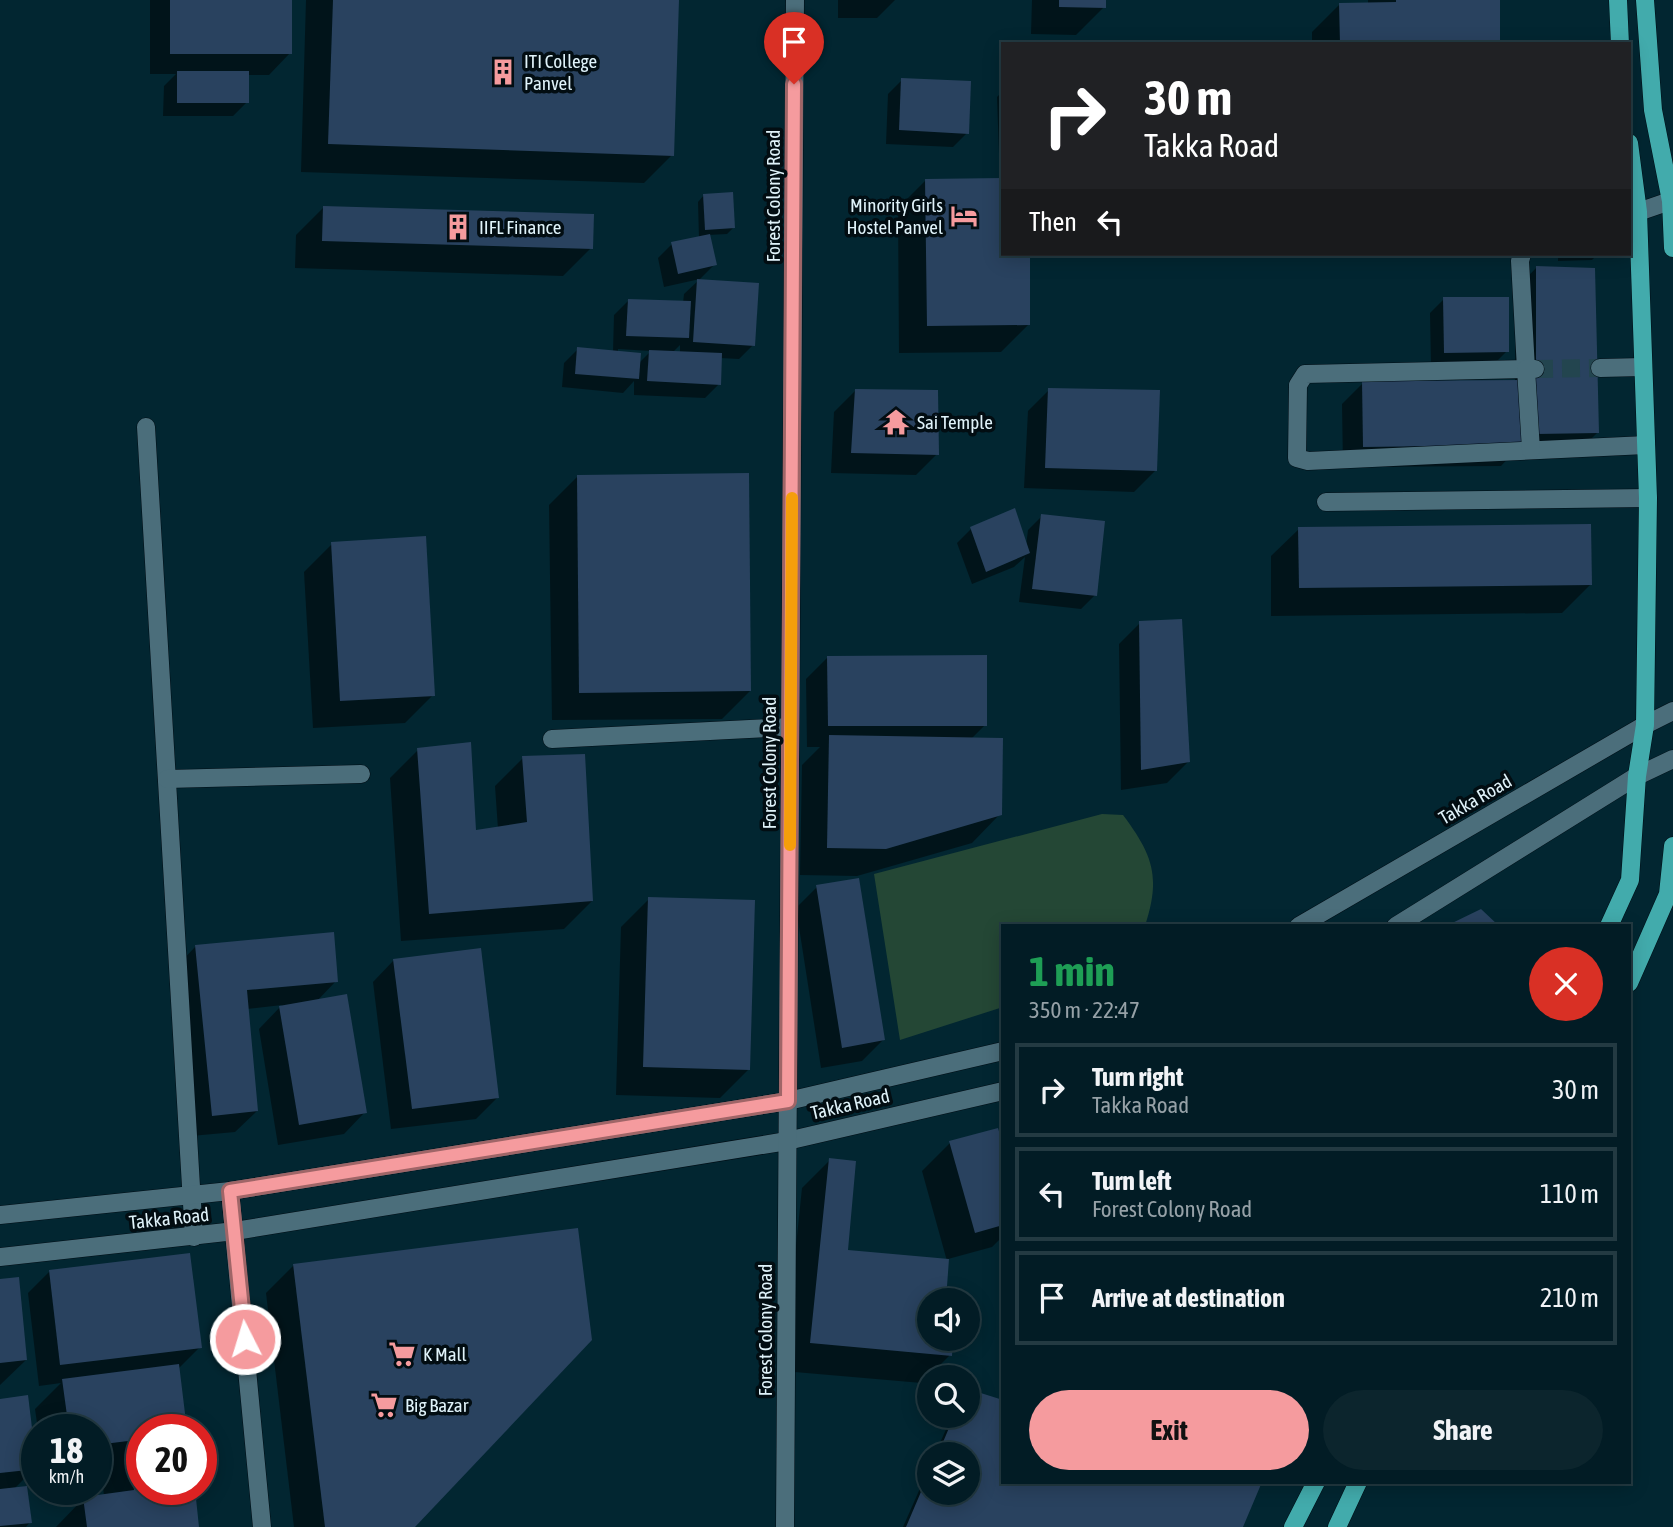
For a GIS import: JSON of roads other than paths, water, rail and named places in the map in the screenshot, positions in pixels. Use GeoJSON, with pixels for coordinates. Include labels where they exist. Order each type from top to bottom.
{"type":"FeatureCollection","features":[{"type":"Feature","properties":{"kind":"main road"},"geometry":{"type":"LineString","coordinates":[[1618,0],[1620,42]]}},
{"type":"Feature","properties":{"kind":"main road"},"geometry":{"type":"LineString","coordinates":[[1645,0],[1653,110],[1672,200],[1673,248]]}},
{"type":"Feature","properties":{"kind":"main road"},"geometry":{"type":"LineString","coordinates":[[1610,924],[1630,880],[1637,776],[1644,724],[1648,498],[1631,171]]}},
{"type":"Feature","properties":{"kind":"main road"},"geometry":{"type":"LineString","coordinates":[[1631,978],[1668,894],[1673,846]]}},
{"type":"Feature","properties":{"kind":"main road"},"geometry":{"type":"LineString","coordinates":[[1293,1527],[1314,1484]]}},
{"type":"Feature","properties":{"kind":"main road"},"geometry":{"type":"LineString","coordinates":[[1338,1527],[1357,1484]]}},
{"type":"Feature","properties":{"kind":"street","name":"Forest Colony Road"},"geometry":{"type":"LineString","coordinates":[[785,1527],[795,0]]}},
{"type":"Feature","properties":{"kind":"street"},"geometry":{"type":"LineString","coordinates":[[1634,212],[1672,200]]}},
{"type":"Feature","properties":{"kind":"street"},"geometry":{"type":"LineString","coordinates":[[1521,256],[1531,369],[1531,450]]}},
{"type":"Feature","properties":{"kind":"street"},"geometry":{"type":"LineString","coordinates":[[1600,368],[1643,367]]}},
{"type":"Feature","properties":{"kind":"street"},"geometry":{"type":"LineString","coordinates":[[1531,369],[1305,374],[1298,385],[1297,458],[1307,461],[1646,445]]}},
{"type":"Feature","properties":{"kind":"street"},"geometry":{"type":"LineString","coordinates":[[146,427],[194,1237]]}},
{"type":"Feature","properties":{"kind":"street"},"geometry":{"type":"LineString","coordinates":[[1326,502],[1648,498]]}},
{"type":"Feature","properties":{"kind":"street","name":"Takka Road"},"geometry":{"type":"LineString","coordinates":[[1302,924],[1644,724],[1673,711]]}},
{"type":"Feature","properties":{"kind":"street"},"geometry":{"type":"LineString","coordinates":[[552,739],[790,727]]}},
{"type":"Feature","properties":{"kind":"street"},"geometry":{"type":"LineString","coordinates":[[1399,924],[1637,776],[1673,759]]}},
{"type":"Feature","properties":{"kind":"street"},"geometry":{"type":"LineString","coordinates":[[167,779],[361,774]]}},
{"type":"Feature","properties":{"kind":"street","name":"Takka Road"},"geometry":{"type":"LineString","coordinates":[[0,1215],[230,1191],[788,1101],[1001,1051]]}},
{"type":"Feature","properties":{"kind":"street","name":"Takka Road"},"geometry":{"type":"LineString","coordinates":[[0,1257],[235,1231],[787,1141],[1001,1091]]}},
{"type":"Feature","properties":{"kind":"street"},"geometry":{"type":"LineString","coordinates":[[230,1191],[262,1527]]}},
{"type":"Feature","properties":{"kind":"tunnel"},"geometry":{"type":"LineString","coordinates":[[1535,369],[1600,368]]}},
{"type":"Feature","properties":{"kind":"place","name":"ITI College Panvel"},"geometry":{"type":"Point","coordinates":[503,72]}},
{"type":"Feature","properties":{"kind":"place","name":"Minority Girls Hostel Panvel"},"geometry":{"type":"Point","coordinates":[964,216]}},
{"type":"Feature","properties":{"kind":"place","name":"IIFL Finance"},"geometry":{"type":"Point","coordinates":[458,227]}},
{"type":"Feature","properties":{"kind":"place","name":"Sai Temple"},"geometry":{"type":"Point","coordinates":[896,422]}},
{"type":"Feature","properties":{"kind":"place","name":"K Mall"},"geometry":{"type":"Point","coordinates":[402,1354]}},
{"type":"Feature","properties":{"kind":"place","name":"Big Bazar"},"geometry":{"type":"Point","coordinates":[384,1405]}}]}
